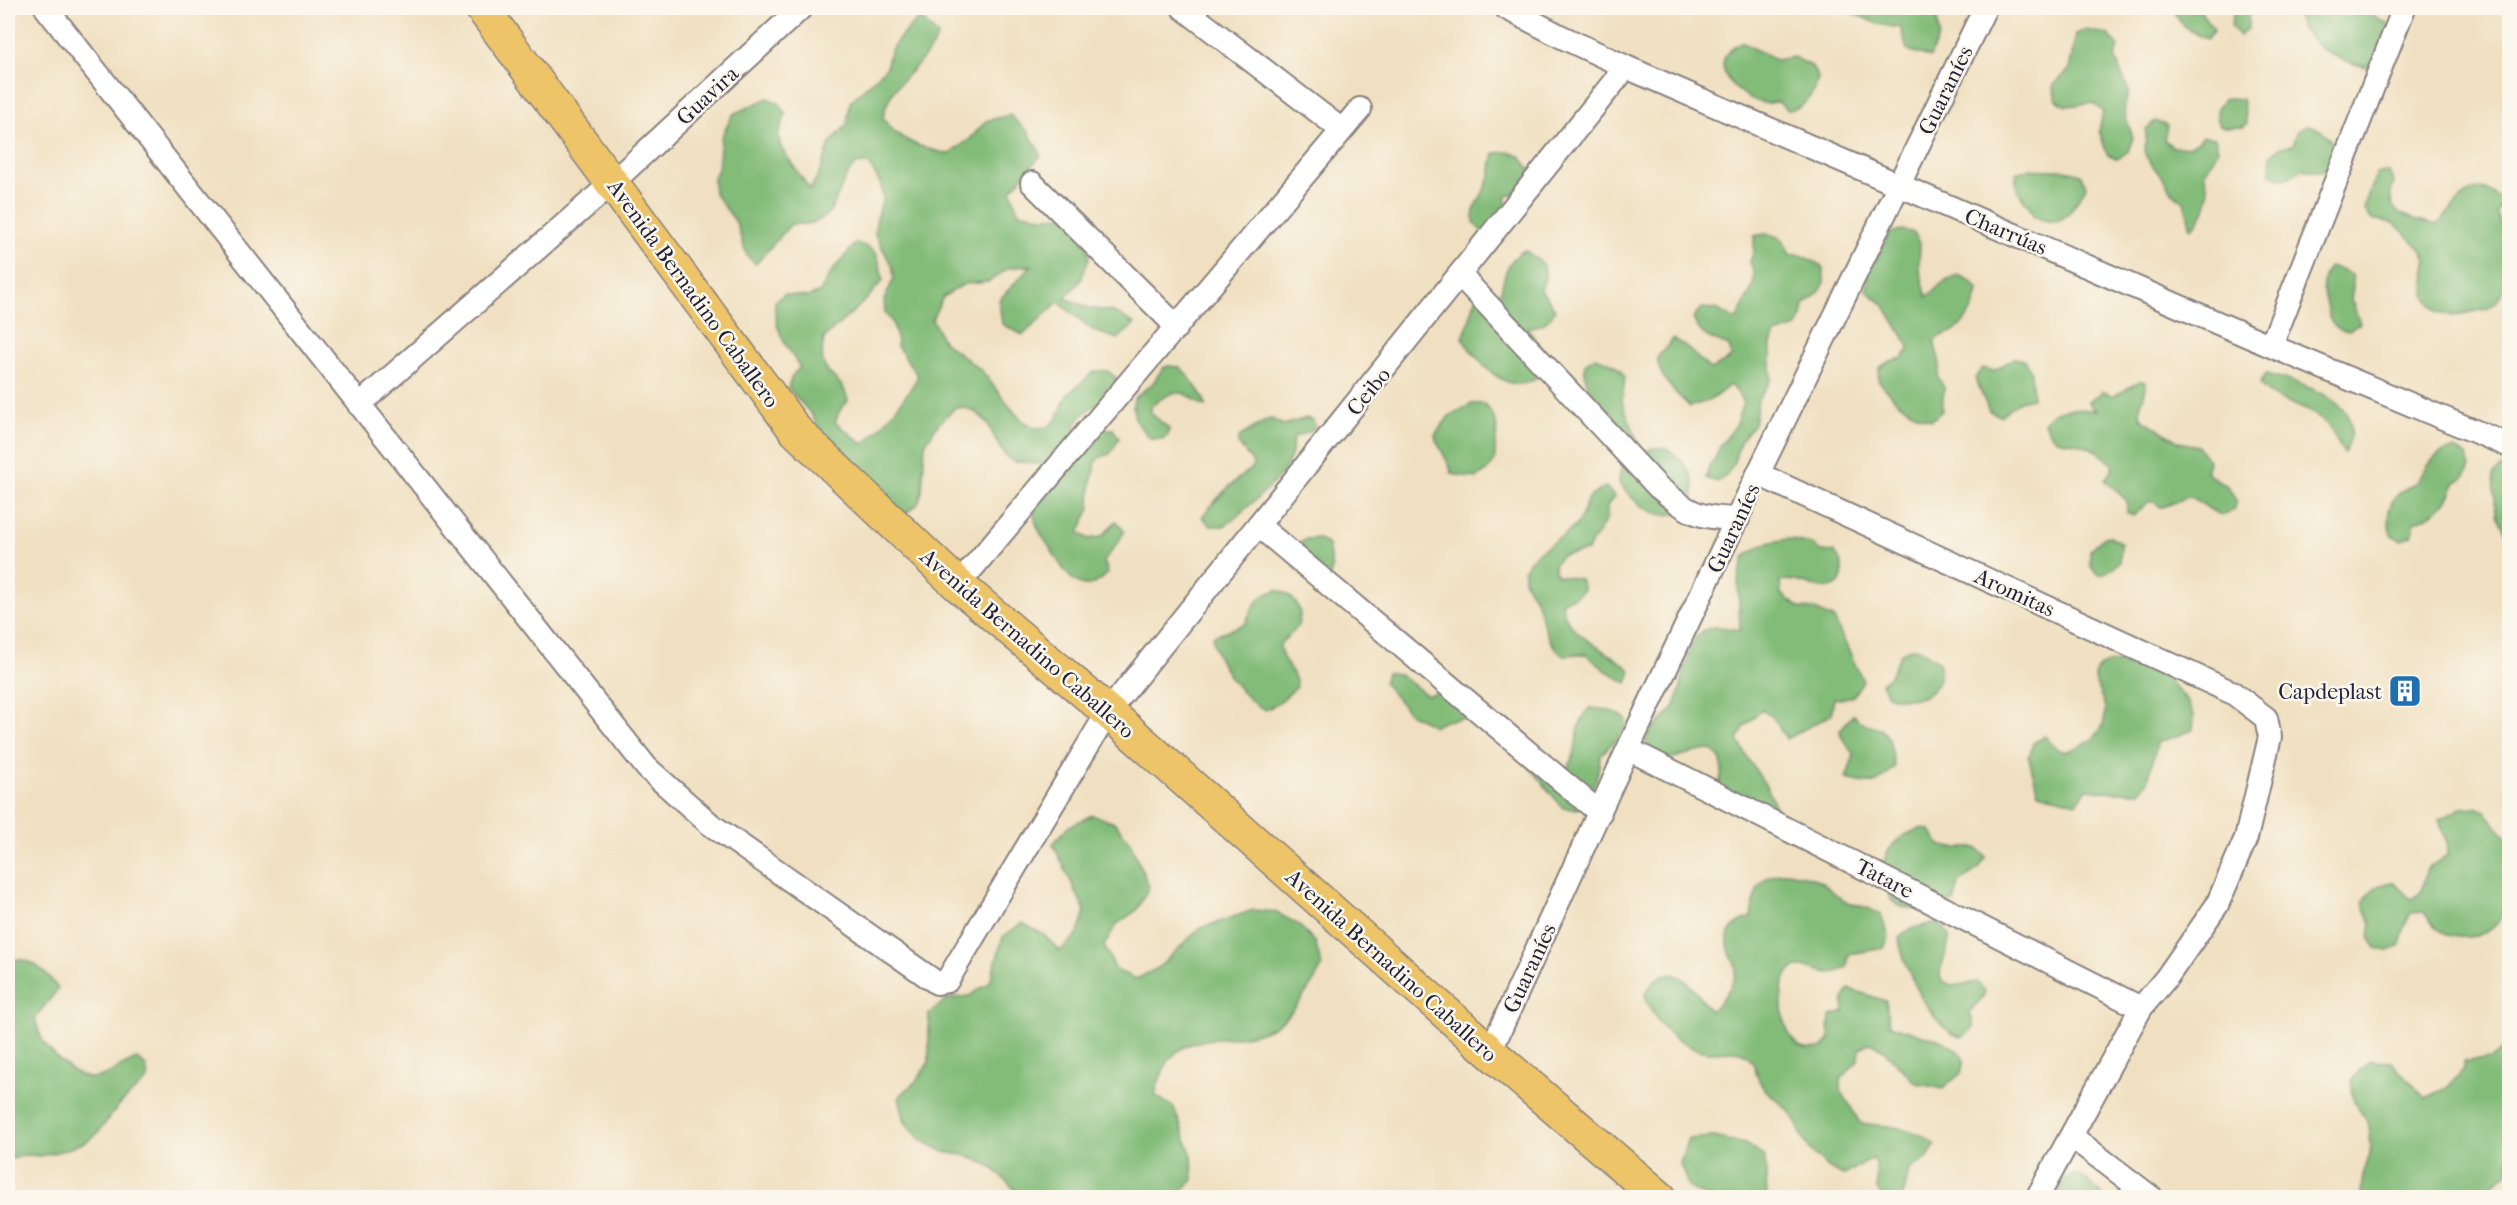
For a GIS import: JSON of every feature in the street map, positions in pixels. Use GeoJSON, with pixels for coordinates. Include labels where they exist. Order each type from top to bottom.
{"type":"FeatureCollection","features":[{"type":"Feature","properties":{"kind":"main road","name":"Avenida Bernadino Caballero"},"geometry":{"type":"LineString","coordinates":[[482,8],[550,103],[613,182],[796,431],[958,585],[1108,712],[1490,1052],[1660,1197]]}},
{"type":"Feature","properties":{"kind":"street","name":"Ceibo"},"geometry":{"type":"LineString","coordinates":[[46,8],[647,768],[710,824],[937,983],[947,981],[1108,712],[1626,67]]}},
{"type":"Feature","properties":{"kind":"street","name":"Guavira"},"geometry":{"type":"LineString","coordinates":[[359,405],[613,182],[801,8]]}},
{"type":"Feature","properties":{"kind":"street"},"geometry":{"type":"LineString","coordinates":[[1184,8],[1342,130]]}},
{"type":"Feature","properties":{"kind":"street","name":"Charrúas"},"geometry":{"type":"LineString","coordinates":[[1506,8],[1626,67],[2271,346],[2510,446]]}},
{"type":"Feature","properties":{"kind":"street","name":"Guaraníes"},"geometry":{"type":"LineString","coordinates":[[1490,1052],[1628,749],[1758,474],[1985,8]]}},
{"type":"Feature","properties":{"kind":"street"},"geometry":{"type":"LineString","coordinates":[[2271,346],[2404,8]]}},
{"type":"Feature","properties":{"kind":"street"},"geometry":{"type":"LineString","coordinates":[[958,585],[1360,109]]}},
{"type":"Feature","properties":{"kind":"street"},"geometry":{"type":"LineString","coordinates":[[1032,183],[1177,327]]}},
{"type":"Feature","properties":{"kind":"street"},"geometry":{"type":"LineString","coordinates":[[1460,275],[1658,487],[1685,508],[1707,518],[1738,519]]}},
{"type":"Feature","properties":{"kind":"street","name":"Aromitas"},"geometry":{"type":"LineString","coordinates":[[1758,474],[2233,693],[2266,718],[2270,737],[2242,848],[2217,905],[2167,977],[2141,1008]]}},
{"type":"Feature","properties":{"kind":"street"},"geometry":{"type":"LineString","coordinates":[[1259,526],[1600,813]]}},
{"type":"Feature","properties":{"kind":"street","name":"Tatare"},"geometry":{"type":"LineString","coordinates":[[1628,749],[2141,1008]]}},
{"type":"Feature","properties":{"kind":"street"},"geometry":{"type":"LineString","coordinates":[[2037,1197],[2141,1008]]}},
{"type":"Feature","properties":{"kind":"street"},"geometry":{"type":"LineString","coordinates":[[2071,1136],[2152,1197]]}},
{"type":"Feature","properties":{"kind":"green space"},"geometry":{"type":"Polygon","coordinates":[[[1841,8],[1936,8],[1939,35],[1930,57],[1907,50],[1901,28],[1878,24],[1841,8]]]}},
{"type":"Feature","properties":{"kind":"green space"},"geometry":{"type":"Polygon","coordinates":[[[2174,8],[2202,8],[2200,11],[2214,30],[2207,39],[2196,34],[2178,19],[2174,8]]]}},
{"type":"Feature","properties":{"kind":"green space"},"geometry":{"type":"Polygon","coordinates":[[[2235,8],[2255,8],[2248,16],[2248,29],[2239,36],[2231,26],[2235,8]]]}},
{"type":"Feature","properties":{"kind":"green space"},"geometry":{"type":"Polygon","coordinates":[[[2294,8],[2350,8],[2353,14],[2367,13],[2389,24],[2372,68],[2343,60],[2317,45],[2303,30],[2294,8]]]}},
{"type":"Feature","properties":{"kind":"green space"},"geometry":{"type":"Polygon","coordinates":[[[920,17],[938,36],[925,57],[893,93],[883,117],[888,125],[911,142],[949,154],[970,139],[986,121],[1010,115],[1029,133],[1041,155],[1011,190],[1018,212],[1043,217],[1069,216],[1086,234],[1089,258],[1081,280],[1065,298],[1088,308],[1114,312],[1135,324],[1118,339],[1094,331],[1058,302],[1023,335],[1002,324],[999,300],[1032,265],[1009,268],[988,282],[964,284],[943,297],[932,319],[943,341],[981,370],[1015,413],[1035,428],[1048,427],[1057,419],[1067,395],[1095,371],[1108,371],[1117,379],[1108,394],[1077,422],[1075,433],[1070,441],[1054,458],[1043,464],[1013,461],[1000,448],[992,431],[979,415],[956,407],[938,424],[925,444],[922,492],[918,504],[899,518],[828,450],[812,415],[788,388],[792,376],[800,367],[782,337],[775,312],[775,302],[784,294],[808,297],[820,292],[832,271],[856,243],[870,248],[877,256],[883,280],[867,299],[824,338],[822,352],[826,369],[845,391],[848,401],[840,410],[835,422],[863,444],[893,413],[918,376],[897,346],[892,322],[885,313],[884,300],[894,278],[892,266],[875,234],[883,198],[881,185],[869,164],[856,164],[848,174],[828,214],[808,224],[791,224],[756,264],[747,256],[736,222],[714,193],[713,180],[718,169],[721,138],[733,114],[768,98],[779,103],[786,113],[778,135],[781,148],[810,190],[821,169],[830,143],[847,125],[850,102],[887,67],[890,52],[903,34],[920,17]]]}},
{"type":"Feature","properties":{"kind":"green space"},"geometry":{"type":"Polygon","coordinates":[[[2086,30],[2109,35],[2119,47],[2115,58],[2129,92],[2125,111],[2133,138],[2128,151],[2118,159],[2107,154],[2099,131],[2103,112],[2093,103],[2066,106],[2056,99],[2053,86],[2069,70],[2076,34],[2086,30]]]}},
{"type":"Feature","properties":{"kind":"green space"},"geometry":{"type":"Polygon","coordinates":[[[1741,42],[1776,60],[1794,57],[1811,66],[1818,77],[1808,99],[1799,107],[1788,110],[1778,102],[1766,103],[1743,94],[1727,78],[1723,69],[1724,59],[1730,50],[1741,42]]]}},
{"type":"Feature","properties":{"kind":"green space"},"geometry":{"type":"Polygon","coordinates":[[[2224,99],[2242,99],[2247,123],[2243,127],[2224,127],[2218,124],[2217,108],[2224,99]]]}},
{"type":"Feature","properties":{"kind":"green space"},"geometry":{"type":"Polygon","coordinates":[[[2155,121],[2167,126],[2164,139],[2172,147],[2189,146],[2203,136],[2215,138],[2218,150],[2204,174],[2208,189],[2206,204],[2201,218],[2191,229],[2185,203],[2173,193],[2145,155],[2146,129],[2155,121]]]}},
{"type":"Feature","properties":{"kind":"green space"},"geometry":{"type":"Polygon","coordinates":[[[2307,125],[2322,131],[2335,148],[2336,153],[2332,164],[2322,172],[2302,169],[2287,179],[2281,179],[2270,173],[2271,155],[2281,147],[2293,145],[2297,132],[2307,125]]]}},
{"type":"Feature","properties":{"kind":"green space"},"geometry":{"type":"Polygon","coordinates":[[[1510,152],[1522,157],[1532,173],[1517,192],[1506,197],[1506,215],[1483,232],[1474,220],[1475,208],[1488,182],[1494,153],[1510,152]]]}},
{"type":"Feature","properties":{"kind":"green space"},"geometry":{"type":"Polygon","coordinates":[[[2027,169],[2062,170],[2076,173],[2082,175],[2086,187],[2066,216],[2060,220],[2045,220],[2034,216],[2016,186],[2017,173],[2027,169]]]}},
{"type":"Feature","properties":{"kind":"green space"},"geometry":{"type":"Polygon","coordinates":[[[2389,172],[2394,183],[2391,203],[2395,209],[2401,214],[2436,225],[2465,195],[2473,191],[2482,189],[2492,193],[2503,202],[2497,213],[2500,223],[2509,225],[2509,279],[2497,301],[2487,309],[2451,316],[2440,313],[2432,306],[2425,296],[2426,260],[2421,249],[2394,223],[2371,219],[2364,209],[2377,173],[2389,172]]]}},
{"type":"Feature","properties":{"kind":"green space"},"geometry":{"type":"Polygon","coordinates":[[[1902,230],[1914,233],[1920,243],[1919,267],[1927,297],[1946,280],[1958,275],[1969,280],[1978,289],[1973,306],[1964,322],[1955,330],[1934,341],[1940,364],[1938,377],[1944,388],[1942,411],[1932,420],[1902,405],[1878,380],[1879,368],[1890,361],[1903,358],[1910,348],[1885,306],[1867,291],[1867,278],[1889,233],[1902,230]]]}},
{"type":"Feature","properties":{"kind":"green space"},"geometry":{"type":"Polygon","coordinates":[[[1766,234],[1782,240],[1789,255],[1801,255],[1822,266],[1824,280],[1819,293],[1804,305],[1797,327],[1775,334],[1771,344],[1771,380],[1758,400],[1754,424],[1740,442],[1733,465],[1726,476],[1717,482],[1706,478],[1709,466],[1720,446],[1735,427],[1743,403],[1738,393],[1730,385],[1712,399],[1690,407],[1665,379],[1657,358],[1673,339],[1684,345],[1711,370],[1732,357],[1729,346],[1703,333],[1693,318],[1701,308],[1715,309],[1736,320],[1753,286],[1754,273],[1750,262],[1754,250],[1754,236],[1766,234]]]}},
{"type":"Feature","properties":{"kind":"green space"},"geometry":{"type":"Polygon","coordinates":[[[1525,250],[1544,265],[1545,278],[1541,290],[1555,309],[1544,323],[1527,327],[1540,346],[1545,370],[1534,380],[1522,384],[1510,383],[1499,378],[1478,359],[1462,338],[1478,296],[1491,298],[1501,291],[1508,267],[1514,258],[1525,250]]]}},
{"type":"Feature","properties":{"kind":"green space"},"geometry":{"type":"Polygon","coordinates":[[[2329,267],[2341,269],[2352,275],[2351,299],[2360,323],[2349,331],[2337,328],[2330,319],[2323,283],[2329,267]]]}},
{"type":"Feature","properties":{"kind":"green space"},"geometry":{"type":"Polygon","coordinates":[[[1595,357],[1612,364],[1625,377],[1622,402],[1642,452],[1657,448],[1666,449],[1675,454],[1685,465],[1694,489],[1693,497],[1683,510],[1665,515],[1657,513],[1636,501],[1619,483],[1625,438],[1618,422],[1588,387],[1585,364],[1595,357]]]}},
{"type":"Feature","properties":{"kind":"green space"},"geometry":{"type":"Polygon","coordinates":[[[2014,358],[2026,361],[2031,373],[2033,398],[2020,401],[2000,416],[1989,411],[1975,378],[1983,368],[1994,371],[2014,358]]]}},
{"type":"Feature","properties":{"kind":"green space"},"geometry":{"type":"Polygon","coordinates":[[[1180,367],[1199,392],[1206,406],[1184,394],[1174,393],[1164,397],[1151,406],[1151,413],[1169,429],[1168,435],[1164,439],[1151,439],[1136,421],[1133,411],[1134,398],[1153,383],[1163,368],[1180,367]]]}},
{"type":"Feature","properties":{"kind":"green space"},"geometry":{"type":"Polygon","coordinates":[[[2266,374],[2314,390],[2330,398],[2342,408],[2350,421],[2351,436],[2344,453],[2324,421],[2308,411],[2281,400],[2260,384],[2266,374]]]}},
{"type":"Feature","properties":{"kind":"green space"},"geometry":{"type":"Polygon","coordinates":[[[2140,381],[2146,382],[2140,408],[2141,418],[2179,442],[2198,446],[2209,461],[2206,473],[2227,486],[2237,502],[2227,514],[2215,512],[2188,497],[2160,507],[2154,502],[2148,502],[2133,516],[2127,513],[2127,501],[2105,480],[2112,470],[2112,464],[2088,446],[2056,439],[2044,423],[2048,417],[2061,410],[2098,411],[2092,408],[2089,402],[2103,391],[2114,396],[2140,381]]]}},
{"type":"Feature","properties":{"kind":"green space"},"geometry":{"type":"Polygon","coordinates":[[[1471,404],[1484,404],[1494,418],[1497,431],[1495,461],[1487,471],[1476,478],[1452,474],[1435,435],[1449,416],[1471,404]]]}},
{"type":"Feature","properties":{"kind":"green space"},"geometry":{"type":"Polygon","coordinates":[[[1307,418],[1313,420],[1315,426],[1311,431],[1294,437],[1291,456],[1280,476],[1224,526],[1210,525],[1202,517],[1225,491],[1252,469],[1253,463],[1238,443],[1239,437],[1267,420],[1272,419],[1283,425],[1307,418]]]}},
{"type":"Feature","properties":{"kind":"green space"},"geometry":{"type":"Polygon","coordinates":[[[1101,429],[1113,429],[1119,438],[1110,454],[1098,458],[1095,464],[1091,481],[1090,508],[1079,533],[1089,539],[1101,537],[1116,521],[1124,531],[1104,561],[1108,573],[1099,581],[1090,585],[1082,585],[1063,568],[1042,536],[1035,520],[1034,508],[1083,455],[1087,442],[1101,429]]]}},
{"type":"Feature","properties":{"kind":"green space"},"geometry":{"type":"Polygon","coordinates":[[[2455,449],[2466,455],[2470,467],[2464,477],[2454,483],[2449,497],[2440,507],[2414,522],[2413,534],[2401,540],[2391,535],[2388,515],[2391,503],[2399,493],[2416,483],[2436,456],[2455,449]]]}},
{"type":"Feature","properties":{"kind":"green space"},"geometry":{"type":"Polygon","coordinates":[[[2501,467],[2509,467],[2509,538],[2496,513],[2493,476],[2501,467]]]}},
{"type":"Feature","properties":{"kind":"green space"},"geometry":{"type":"Polygon","coordinates":[[[1606,487],[1614,496],[1607,506],[1607,518],[1587,551],[1562,555],[1554,564],[1556,575],[1580,579],[1584,590],[1562,601],[1564,613],[1570,624],[1578,633],[1623,663],[1631,671],[1627,683],[1605,670],[1586,654],[1562,655],[1546,632],[1537,603],[1525,582],[1524,572],[1527,564],[1542,549],[1570,531],[1580,519],[1587,501],[1606,487]]]}},
{"type":"Feature","properties":{"kind":"green space"},"geometry":{"type":"Polygon","coordinates":[[[2110,536],[2121,543],[2120,562],[2104,574],[2097,574],[2090,564],[2090,550],[2104,537],[2110,536]]]}},
{"type":"Feature","properties":{"kind":"green space"},"geometry":{"type":"Polygon","coordinates":[[[1318,538],[1328,545],[1332,569],[1328,582],[1317,588],[1298,571],[1287,554],[1306,539],[1318,538]]]}},
{"type":"Feature","properties":{"kind":"green space"},"geometry":{"type":"Polygon","coordinates":[[[1787,539],[1811,544],[1821,551],[1834,552],[1838,557],[1842,574],[1838,584],[1833,587],[1820,588],[1793,581],[1780,581],[1781,594],[1800,608],[1813,609],[1834,619],[1863,681],[1853,696],[1834,698],[1831,715],[1786,739],[1773,717],[1762,710],[1744,727],[1738,740],[1766,785],[1777,815],[1718,793],[1722,765],[1712,750],[1661,761],[1645,742],[1650,732],[1674,707],[1696,637],[1705,630],[1716,627],[1740,630],[1738,581],[1744,557],[1763,544],[1787,539]]]}},
{"type":"Feature","properties":{"kind":"green space"},"geometry":{"type":"Polygon","coordinates":[[[1277,590],[1288,595],[1299,608],[1300,614],[1296,629],[1280,644],[1282,656],[1294,675],[1297,687],[1266,710],[1248,698],[1231,679],[1218,656],[1213,636],[1245,624],[1256,602],[1277,590]]]}},
{"type":"Feature","properties":{"kind":"green space"},"geometry":{"type":"Polygon","coordinates":[[[1913,648],[1920,649],[1939,662],[1940,674],[1935,688],[1930,693],[1917,698],[1887,695],[1881,683],[1890,676],[1901,653],[1913,648]]]}},
{"type":"Feature","properties":{"kind":"green space"},"geometry":{"type":"Polygon","coordinates":[[[2128,662],[2144,666],[2164,676],[2188,702],[2194,716],[2193,730],[2157,743],[2148,781],[2139,792],[2087,789],[2077,803],[2038,793],[2029,758],[2033,743],[2045,736],[2053,746],[2064,752],[2094,738],[2103,726],[2105,718],[2104,704],[2096,685],[2095,673],[2098,668],[2107,663],[2128,662]]]}},
{"type":"Feature","properties":{"kind":"green space"},"geometry":{"type":"Polygon","coordinates":[[[1387,673],[1399,674],[1427,695],[1437,693],[1447,685],[1470,717],[1445,721],[1434,726],[1410,714],[1384,683],[1387,673]]]}},
{"type":"Feature","properties":{"kind":"green space"},"geometry":{"type":"Polygon","coordinates":[[[1589,708],[1609,711],[1627,720],[1624,731],[1600,756],[1596,778],[1587,798],[1577,809],[1563,808],[1511,745],[1567,769],[1574,754],[1580,723],[1589,708]]]}},
{"type":"Feature","properties":{"kind":"green space"},"geometry":{"type":"Polygon","coordinates":[[[1853,715],[1862,723],[1879,728],[1890,743],[1894,767],[1877,782],[1868,783],[1846,779],[1854,755],[1841,736],[1840,730],[1853,715]]]}},
{"type":"Feature","properties":{"kind":"green space"},"geometry":{"type":"Polygon","coordinates":[[[2475,807],[2485,811],[2509,841],[2509,888],[2506,891],[2500,919],[2488,931],[2463,937],[2439,930],[2424,912],[2411,913],[2399,947],[2387,951],[2376,948],[2369,937],[2371,924],[2363,902],[2366,897],[2379,886],[2394,883],[2411,899],[2421,892],[2427,869],[2447,855],[2447,843],[2439,820],[2461,808],[2475,807]]]}},
{"type":"Feature","properties":{"kind":"green space"},"geometry":{"type":"Polygon","coordinates":[[[1092,815],[1115,823],[1130,842],[1149,887],[1137,910],[1116,925],[1104,946],[1116,970],[1136,979],[1158,968],[1199,929],[1253,910],[1276,912],[1299,925],[1315,942],[1322,967],[1296,1007],[1276,1025],[1258,1033],[1204,1040],[1189,1045],[1175,1054],[1163,1070],[1155,1095],[1174,1108],[1192,1156],[1193,1180],[1175,1197],[1123,1197],[1111,1192],[1104,1197],[1022,1197],[992,1167],[969,1156],[944,1152],[921,1140],[905,1122],[899,1097],[916,1081],[929,1062],[929,1014],[947,999],[969,996],[990,982],[1003,937],[1022,923],[1043,934],[1060,951],[1078,934],[1085,911],[1053,844],[1069,826],[1092,815]]]}},
{"type":"Feature","properties":{"kind":"green space"},"geometry":{"type":"Polygon","coordinates":[[[1923,828],[1930,830],[1940,845],[1952,848],[1977,848],[1986,857],[1979,868],[1959,883],[1954,902],[1921,908],[1903,907],[1890,898],[1881,877],[1882,867],[1888,851],[1899,839],[1923,828]]]}},
{"type":"Feature","properties":{"kind":"green space"},"geometry":{"type":"Polygon","coordinates":[[[1788,872],[1813,878],[1844,901],[1881,915],[1889,937],[1884,948],[1849,954],[1847,967],[1839,971],[1831,973],[1800,967],[1793,969],[1787,975],[1783,984],[1782,1008],[1784,1020],[1793,1040],[1805,1048],[1822,1048],[1830,1039],[1828,1027],[1831,1016],[1844,1012],[1843,1000],[1849,989],[1886,1001],[1889,1024],[1950,1045],[1964,1060],[1961,1073],[1943,1089],[1916,1083],[1881,1048],[1870,1043],[1859,1049],[1858,1061],[1841,1078],[1841,1090],[1860,1123],[1910,1130],[1927,1138],[1935,1145],[1928,1157],[1909,1170],[1903,1197],[1890,1197],[1878,1192],[1873,1159],[1844,1175],[1822,1162],[1809,1148],[1789,1111],[1762,1086],[1749,1057],[1736,1051],[1698,1050],[1677,1040],[1654,1015],[1645,994],[1663,975],[1672,974],[1688,983],[1710,1011],[1714,1008],[1727,993],[1736,974],[1736,966],[1728,941],[1730,931],[1738,923],[1751,917],[1759,886],[1769,877],[1788,872]]]}},
{"type":"Feature","properties":{"kind":"green space"},"geometry":{"type":"Polygon","coordinates":[[[1942,925],[1949,936],[1940,975],[1941,980],[1952,986],[1977,982],[1985,991],[1983,997],[1970,1011],[1974,1028],[1963,1037],[1952,1033],[1931,1012],[1912,979],[1901,948],[1899,937],[1907,931],[1916,927],[1942,925]]]}},
{"type":"Feature","properties":{"kind":"green space"},"geometry":{"type":"Polygon","coordinates":[[[8,959],[28,961],[38,967],[58,989],[35,1018],[43,1041],[65,1065],[80,1075],[94,1078],[137,1059],[146,1066],[148,1079],[120,1104],[97,1134],[87,1141],[65,1150],[8,1160],[8,959]]]}},
{"type":"Feature","properties":{"kind":"green space"},"geometry":{"type":"Polygon","coordinates":[[[2509,1042],[2509,1173],[2490,1185],[2482,1197],[2361,1197],[2363,1173],[2371,1147],[2369,1124],[2354,1102],[2351,1080],[2369,1061],[2392,1062],[2425,1098],[2448,1087],[2464,1069],[2464,1061],[2492,1059],[2509,1042]]]}},
{"type":"Feature","properties":{"kind":"green space"},"geometry":{"type":"Polygon","coordinates":[[[1714,1137],[1745,1144],[1765,1157],[1767,1197],[1707,1197],[1689,1188],[1680,1164],[1688,1139],[1714,1137]]]}},
{"type":"Feature","properties":{"kind":"green space"},"geometry":{"type":"Polygon","coordinates":[[[2073,1174],[2086,1179],[2104,1197],[2054,1197],[2059,1192],[2062,1181],[2073,1174]]]}},
{"type":"Feature","properties":{"kind":"place","name":"Capdeplast"},"geometry":{"type":"Point","coordinates":[2405,691]}}]}
